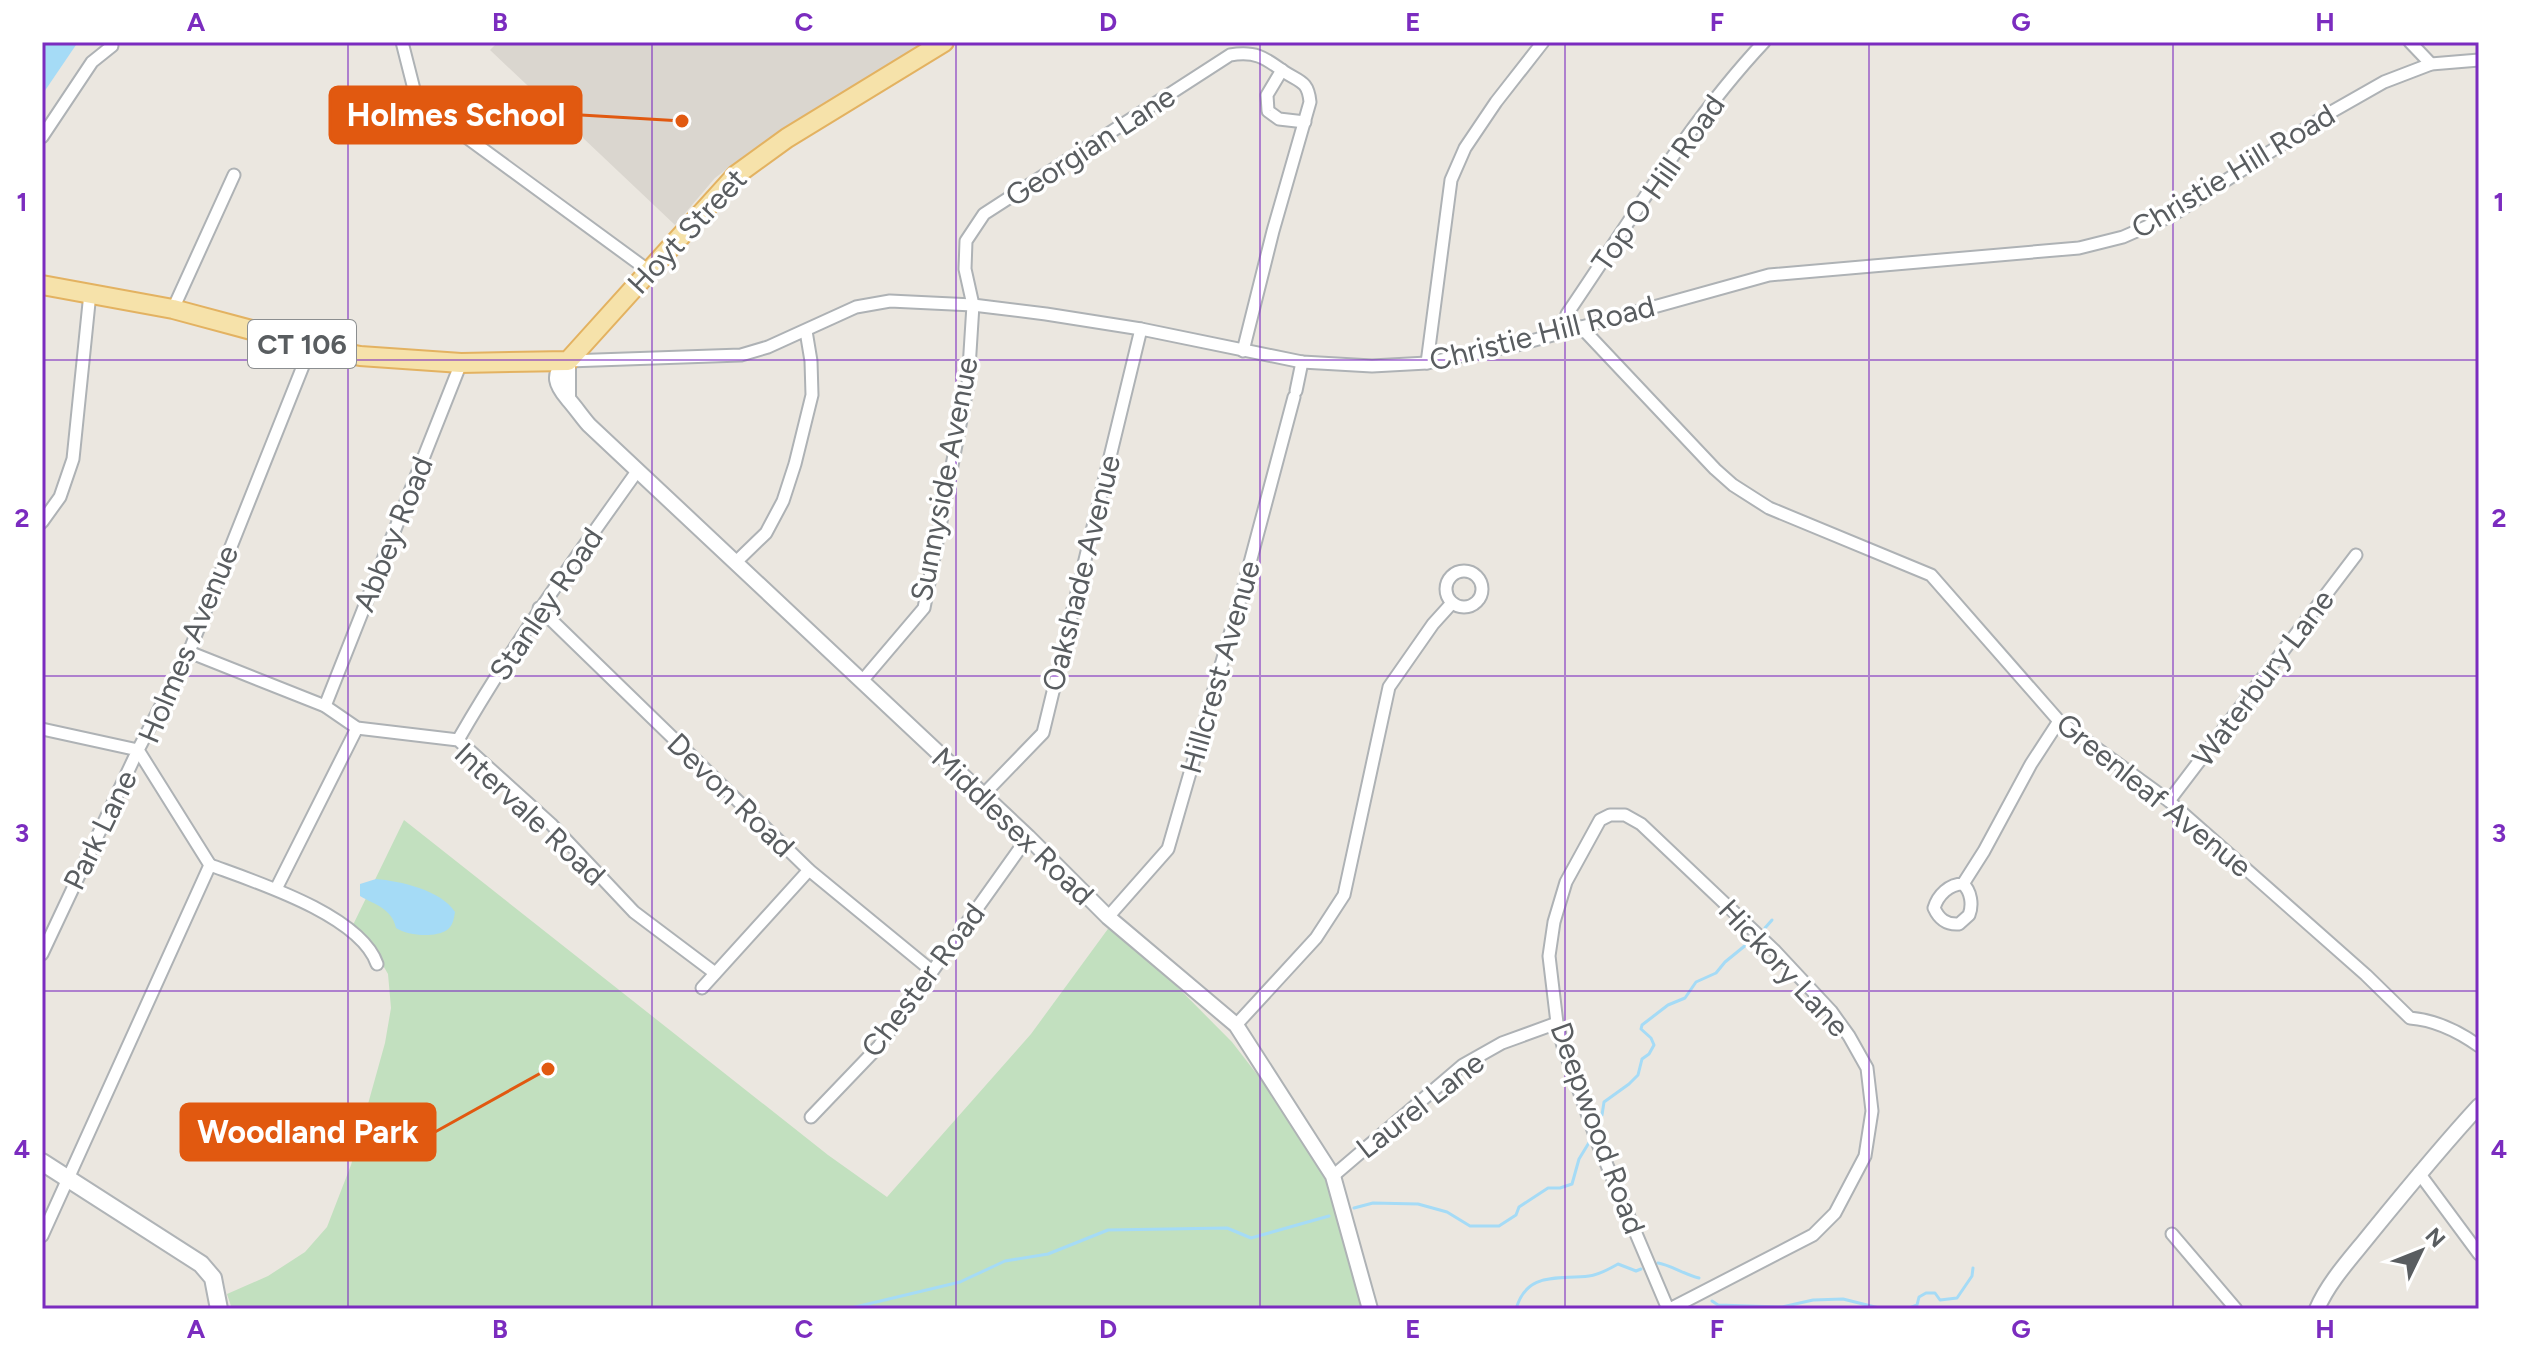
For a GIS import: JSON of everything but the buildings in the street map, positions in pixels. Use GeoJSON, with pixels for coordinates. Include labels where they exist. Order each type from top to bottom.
{"type":"FeatureCollection","features":[{"type":"Feature","properties":{"kind":"main road","name":"Hoyt Street"},"geometry":{"type":"LineString","coordinates":[[568,361],[712,199],[750,163],[944,42]]}},
{"type":"Feature","properties":{"kind":"main road","name":"CT 106"},"geometry":{"type":"LineString","coordinates":[[42,285],[173,309],[311,346],[388,359],[461,363],[568,361]]}},
{"type":"Feature","properties":{"kind":"main road"},"geometry":{"type":"LineString","coordinates":[[42,1162],[201,1264],[213,1278],[219,1309]]}},
{"type":"Feature","properties":{"kind":"street"},"geometry":{"type":"LineString","coordinates":[[402,42],[417,101],[649,271]]}},
{"type":"Feature","properties":{"kind":"street"},"geometry":{"type":"LineString","coordinates":[[1427,363],[1451,180],[1465,148],[1543,42]]}},
{"type":"Feature","properties":{"kind":"street","name":"Top O Hill Road"},"geometry":{"type":"LineString","coordinates":[[1564,331],[1567,314],[1692,131],[1730,79],[1764,42]]}},
{"type":"Feature","properties":{"kind":"street"},"geometry":{"type":"LineString","coordinates":[[2410,42],[2431,64]]}},
{"type":"Feature","properties":{"kind":"street"},"geometry":{"type":"LineString","coordinates":[[42,137],[92,62],[112,46]]}},
{"type":"Feature","properties":{"kind":"street","name":"Georgian Lane"},"geometry":{"type":"LineString","coordinates":[[973,305],[965,269],[966,241],[984,214],[1232,55],[1249,53],[1263,57],[1304,83],[1310,102],[1243,351]]}},
{"type":"Feature","properties":{"kind":"street","name":"Christie Hill Road"},"geometry":{"type":"LineString","coordinates":[[568,361],[741,355],[768,347],[856,307],[890,301],[973,305],[1141,329],[1302,362],[1372,366],[1427,363],[1517,345],[1769,275],[2079,248],[2123,237],[2171,216],[2333,111],[2384,82],[2431,64],[2479,60]]}},
{"type":"Feature","properties":{"kind":"street"},"geometry":{"type":"LineString","coordinates":[[1282,70],[1267,95],[1268,111],[1279,119],[1305,122]]}},
{"type":"Feature","properties":{"kind":"street"},"geometry":{"type":"LineString","coordinates":[[173,309],[234,175]]}},
{"type":"Feature","properties":{"kind":"street"},"geometry":{"type":"LineString","coordinates":[[42,522],[60,497],[73,459],[90,293]]}},
{"type":"Feature","properties":{"kind":"street","name":"Sunnyside Avenue"},"geometry":{"type":"LineString","coordinates":[[862,681],[924,608],[968,384],[973,305]]}},
{"type":"Feature","properties":{"kind":"street","name":"Greenleaf Avenue"},"geometry":{"type":"LineString","coordinates":[[1581,327],[1733,485],[1769,508],[1931,575],[2059,721],[2169,801],[2366,975],[2410,1018],[2440,1024],[2479,1046]]}},
{"type":"Feature","properties":{"kind":"street","name":"Oakshade Avenue"},"geometry":{"type":"LineString","coordinates":[[982,796],[1043,733],[1141,329]]}},
{"type":"Feature","properties":{"kind":"street"},"geometry":{"type":"LineString","coordinates":[[736,562],[766,533],[783,501],[795,464],[812,395],[806,331]]}},
{"type":"Feature","properties":{"kind":"street","name":"Holmes Avenue"},"geometry":{"type":"LineString","coordinates":[[210,865],[138,750],[189,652],[311,346]]}},
{"type":"Feature","properties":{"kind":"street","name":"Middlesex Road"},"geometry":{"type":"LineString","coordinates":[[568,361],[568,398],[589,425],[1028,837],[1108,917],[1236,1025],[1333,1176],[1370,1309]]}},
{"type":"Feature","properties":{"kind":"street","name":"Hillcrest Avenue"},"geometry":{"type":"LineString","coordinates":[[1108,917],[1168,849],[1243,589],[1302,362]]}},
{"type":"Feature","properties":{"kind":"street","name":"Abbey Road"},"geometry":{"type":"LineString","coordinates":[[325,706],[461,363]]}},
{"type":"Feature","properties":{"kind":"street","name":"Stanley Road"},"geometry":{"type":"LineString","coordinates":[[458,740],[539,608],[638,470]]}},
{"type":"Feature","properties":{"kind":"street","name":"Waterbury Lane"},"geometry":{"type":"LineString","coordinates":[[2169,801],[2356,555]]}},
{"type":"Feature","properties":{"kind":"street"},"geometry":{"type":"LineString","coordinates":[[1236,1025],[1316,938],[1344,895],[1389,687],[1433,624],[1452,603]]}},
{"type":"Feature","properties":{"kind":"street","name":"Devon Road"},"geometry":{"type":"LineString","coordinates":[[539,608],[809,870],[932,971]]}},
{"type":"Feature","properties":{"kind":"street","name":"Intervale Road"},"geometry":{"type":"LineString","coordinates":[[189,652],[325,706],[357,728],[458,740],[551,824],[634,912],[715,973]]}},
{"type":"Feature","properties":{"kind":"street"},"geometry":{"type":"LineString","coordinates":[[1963,884],[2059,721]]}},
{"type":"Feature","properties":{"kind":"street"},"geometry":{"type":"LineString","coordinates":[[276,889],[357,728]]}},
{"type":"Feature","properties":{"kind":"street"},"geometry":{"type":"LineString","coordinates":[[42,729],[138,750]]}},
{"type":"Feature","properties":{"kind":"street","name":"Park Lane"},"geometry":{"type":"LineString","coordinates":[[42,954],[138,750]]}},
{"type":"Feature","properties":{"kind":"street","name":"Deepwood Road"},"geometry":{"type":"LineString","coordinates":[[1610,815],[1600,820],[1566,882],[1554,922],[1549,956],[1557,1023],[1598,1144],[1669,1309]]}},
{"type":"Feature","properties":{"kind":"street","name":"Hickory Lane"},"geometry":{"type":"LineString","coordinates":[[1610,815],[1625,815],[1641,824],[1810,987],[1849,1036],[1867,1068],[1872,1111],[1865,1156],[1835,1213],[1813,1235],[1669,1309]]}},
{"type":"Feature","properties":{"kind":"street","name":"Chester Road"},"geometry":{"type":"LineString","coordinates":[[811,1117],[879,1046],[1028,837]]}},
{"type":"Feature","properties":{"kind":"street"},"geometry":{"type":"LineString","coordinates":[[42,1236],[210,865],[276,889],[320,911],[355,935],[372,952],[377,964]]}},
{"type":"Feature","properties":{"kind":"street"},"geometry":{"type":"LineString","coordinates":[[702,988],[809,870]]}},
{"type":"Feature","properties":{"kind":"street","name":"Laurel Lane"},"geometry":{"type":"LineString","coordinates":[[1333,1176],[1463,1065],[1502,1043],[1557,1023]]}},
{"type":"Feature","properties":{"kind":"street"},"geometry":{"type":"LineString","coordinates":[[2317,1309],[2323,1295],[2419,1173],[2479,1106]]}},
{"type":"Feature","properties":{"kind":"street"},"geometry":{"type":"LineString","coordinates":[[2419,1173],[2479,1254]]}},
{"type":"Feature","properties":{"kind":"street"},"geometry":{"type":"LineString","coordinates":[[2172,1234],[2236,1309]]}},
{"type":"Feature","properties":{"kind":"shaded area"},"geometry":{"type":"Polygon","coordinates":[[[498,42],[927,42],[749,152],[715,178],[675,225],[490,50],[498,42]]]}},
{"type":"Feature","properties":{"kind":"green space"},"geometry":{"type":"Polygon","coordinates":[[[404,820],[828,1155],[887,1197],[1031,1034],[1113,922],[1232,1042],[1273,1095],[1328,1177],[1373,1309],[232,1309],[227,1294],[268,1276],[305,1252],[327,1227],[351,1165],[385,1043],[391,1008],[388,974],[367,938],[352,927],[404,820]]]}},
{"type":"Feature","properties":{"kind":"water"},"geometry":{"type":"Polygon","coordinates":[[[42,42],[78,42],[42,95],[42,42]]]}},
{"type":"Feature","properties":{"kind":"water"},"geometry":{"type":"Polygon","coordinates":[[[376,879],[408,885],[440,898],[455,912],[451,926],[442,933],[429,935],[407,933],[396,928],[387,912],[360,896],[360,884],[376,879]]]}},
{"type":"Feature","properties":{"kind":"waterway"},"geometry":{"type":"LineString","coordinates":[[1765,928],[1772,920]]}},
{"type":"Feature","properties":{"kind":"waterway"},"geometry":{"type":"LineString","coordinates":[[1597,1123],[1604,1102],[1638,1075],[1642,1059],[1654,1045],[1641,1029],[1642,1025],[1668,1005],[1685,998],[1696,982],[1716,973],[1752,940]]}},
{"type":"Feature","properties":{"kind":"waterway"},"geometry":{"type":"LineString","coordinates":[[1354,1208],[1373,1203],[1418,1204],[1447,1212],[1470,1226],[1499,1226],[1516,1215],[1519,1207],[1548,1188],[1572,1184],[1579,1159],[1590,1141]]}},
{"type":"Feature","properties":{"kind":"waterway"},"geometry":{"type":"LineString","coordinates":[[847,1309],[960,1282],[1005,1261],[1048,1254],[1108,1230],[1227,1228],[1251,1238],[1329,1216]]}},
{"type":"Feature","properties":{"kind":"waterway"},"geometry":{"type":"LineString","coordinates":[[1658,1263],[1699,1278]]}},
{"type":"Feature","properties":{"kind":"waterway"},"geometry":{"type":"LineString","coordinates":[[1516,1309],[1521,1297],[1535,1283],[1593,1275],[1618,1264],[1636,1271],[1641,1269]]}},
{"type":"Feature","properties":{"kind":"waterway"},"geometry":{"type":"LineString","coordinates":[[1907,1309],[1917,1305],[1919,1297],[1926,1293],[1935,1293],[1940,1300],[1957,1298],[1972,1276],[1973,1268]]}},
{"type":"Feature","properties":{"kind":"waterway"},"geometry":{"type":"LineString","coordinates":[[1712,1301],[1718,1305],[1782,1307],[1813,1300],[1843,1299],[1879,1308],[1905,1309]]}},
{"type":"Feature","properties":{"kind":"place","name":"Holmes School"},"geometry":{"type":"Point","coordinates":[682,121]}},
{"type":"Feature","properties":{"kind":"place","name":"Woodland Park"},"geometry":{"type":"Point","coordinates":[548,1069]}}]}
